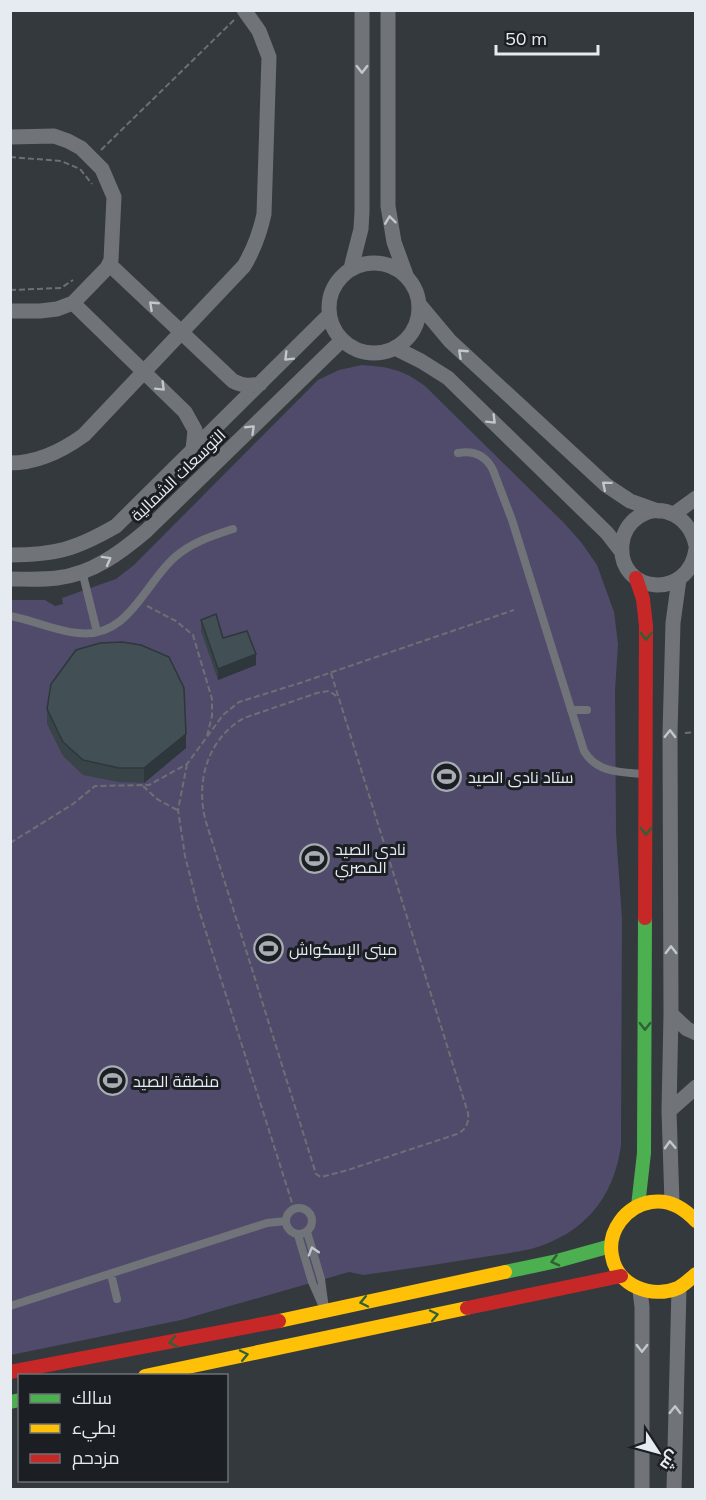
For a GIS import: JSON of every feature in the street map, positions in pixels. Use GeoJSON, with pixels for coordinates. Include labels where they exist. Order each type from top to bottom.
{"type":"FeatureCollection","features":[{"type":"Feature","properties":{"kind":"street"},"geometry":{"type":"LineString","coordinates":[[351,268],[361,229],[362,211],[362,10]]}},
{"type":"Feature","properties":{"kind":"street"},"geometry":{"type":"LineString","coordinates":[[388,10],[388,206],[394,242],[406,275],[413,284],[419,304],[450,341],[606,485],[630,501],[674,514],[690,527],[695,552],[686,574],[669,584],[657,586],[646,584],[628,571],[621,551],[625,533],[635,519],[644,513],[658,511]]}},
{"type":"Feature","properties":{"kind":"street"},"geometry":{"type":"LineString","coordinates":[[10,463],[39,459],[70,445],[84,435],[244,266],[254,250],[261,232],[264,214],[269,57],[259,31],[239,15]]}},
{"type":"Feature","properties":{"kind":"street"},"geometry":{"type":"LineString","coordinates":[[10,137],[54,136],[74,145],[92,158],[109,183],[114,197],[109,264],[74,303],[57,309],[10,311]]}},
{"type":"Feature","properties":{"kind":"street"},"geometry":{"type":"LineString","coordinates":[[406,275],[386,264],[374,262],[351,268],[336,283],[329,304],[329,315],[336,333],[342,340],[358,350],[368,353],[386,352],[404,342],[416,325],[419,304]]}},
{"type":"Feature","properties":{"kind":"street"},"geometry":{"type":"LineString","coordinates":[[109,264],[233,381],[242,385],[260,384]]}},
{"type":"Feature","properties":{"kind":"street"},"geometry":{"type":"LineString","coordinates":[[74,303],[185,412],[195,430],[193,450]]}},
{"type":"Feature","properties":{"kind":"street"},"geometry":{"type":"LineString","coordinates":[[10,555],[43,555],[76,547],[116,526],[329,315]]}},
{"type":"Feature","properties":{"kind":"street","name":"التوسعات الشمالية"},"geometry":{"type":"LineString","coordinates":[[10,579],[56,578],[82,572],[118,554],[146,531],[342,340]]}},
{"type":"Feature","properties":{"kind":"street"},"geometry":{"type":"LineString","coordinates":[[395,348],[448,378],[607,533],[621,551]]}},
{"type":"Feature","properties":{"kind":"street"},"geometry":{"type":"LineString","coordinates":[[674,514],[696,498]]}},
{"type":"Feature","properties":{"kind":"street"},"geometry":{"type":"LineString","coordinates":[[76,547],[82,572]]}},
{"type":"Feature","properties":{"kind":"street"},"geometry":{"type":"LineString","coordinates":[[636,578],[643,599],[646,626],[644,1133],[638,1206]]}},
{"type":"Feature","properties":{"kind":"street"},"geometry":{"type":"LineString","coordinates":[[672,1203],[669,1111],[671,645],[679,579]]}},
{"type":"Feature","properties":{"kind":"street"},"geometry":{"type":"LineString","coordinates":[[646,775],[670,773]]}},
{"type":"Feature","properties":{"kind":"street"},"geometry":{"type":"LineString","coordinates":[[671,1014],[687,1029],[696,1033]]}},
{"type":"Feature","properties":{"kind":"street"},"geometry":{"type":"LineString","coordinates":[[669,1111],[696,1087]]}},
{"type":"Feature","properties":{"kind":"street"},"geometry":{"type":"LineString","coordinates":[[696,1221],[688,1212],[672,1203],[649,1202],[638,1206],[622,1218],[611,1246],[614,1262],[621,1276],[640,1290],[659,1294],[679,1288],[696,1274]]}},
{"type":"Feature","properties":{"kind":"street"},"geometry":{"type":"LineString","coordinates":[[10,1372],[250,1327],[557,1261],[611,1246]]}},
{"type":"Feature","properties":{"kind":"street"},"geometry":{"type":"LineString","coordinates":[[154,1374],[621,1276]]}},
{"type":"Feature","properties":{"kind":"street"},"geometry":{"type":"LineString","coordinates":[[674,1490],[679,1288]]}},
{"type":"Feature","properties":{"kind":"street"},"geometry":{"type":"LineString","coordinates":[[640,1290],[642,1307],[642,1490]]}},
{"type":"Feature","properties":{"kind":"street"},"geometry":{"type":"LineString","coordinates":[[325,1311],[332,1336]]}},
{"type":"Feature","properties":{"kind":"lane"},"geometry":{"type":"LineString","coordinates":[[458,453],[472,452],[479,455],[493,470],[512,520],[584,751],[593,762],[610,771],[646,775]]}},
{"type":"Feature","properties":{"kind":"lane"},"geometry":{"type":"LineString","coordinates":[[10,616],[79,634],[97,632],[117,625],[139,603],[166,565],[181,552],[201,540],[233,529]]}},
{"type":"Feature","properties":{"kind":"lane"},"geometry":{"type":"LineString","coordinates":[[82,572],[97,632]]}},
{"type":"Feature","properties":{"kind":"lane"},"geometry":{"type":"LineString","coordinates":[[571,710],[587,710]]}},
{"type":"Feature","properties":{"kind":"lane"},"geometry":{"type":"LineString","coordinates":[[298,1235],[307,1232],[312,1224],[310,1215],[303,1209],[294,1209],[286,1221],[288,1229],[298,1235],[312,1282],[325,1311]]}},
{"type":"Feature","properties":{"kind":"lane"},"geometry":{"type":"LineString","coordinates":[[10,1306],[267,1223],[286,1221]]}},
{"type":"Feature","properties":{"kind":"lane"},"geometry":{"type":"LineString","coordinates":[[307,1232],[321,1279],[325,1311]]}},
{"type":"Feature","properties":{"kind":"lane"},"geometry":{"type":"LineString","coordinates":[[111,1274],[117,1299]]}},
{"type":"Feature","properties":{"kind":"path"},"geometry":{"type":"LineString","coordinates":[[92,158],[239,15]]}},
{"type":"Feature","properties":{"kind":"path"},"geometry":{"type":"LineString","coordinates":[[10,157],[62,161],[80,169],[95,187]]}},
{"type":"Feature","properties":{"kind":"path"},"geometry":{"type":"LineString","coordinates":[[10,290],[61,288],[75,280]]}},
{"type":"Feature","properties":{"kind":"path"},"geometry":{"type":"LineString","coordinates":[[139,603],[162,613],[192,635],[212,699],[212,716],[206,739]]}},
{"type":"Feature","properties":{"kind":"path"},"geometry":{"type":"LineString","coordinates":[[10,843],[73,804],[95,786],[149,785],[187,764],[223,715],[239,702],[514,610]]}},
{"type":"Feature","properties":{"kind":"path"},"geometry":{"type":"LineString","coordinates":[[331,673],[468,1113],[468,1120],[463,1130],[457,1134],[341,1173],[321,1177],[316,1174],[297,1119],[280,1056],[210,837],[201,798],[204,772],[210,755],[220,738],[233,724],[244,718],[317,693],[329,691],[338,697]]}},
{"type":"Feature","properties":{"kind":"path"},"geometry":{"type":"LineString","coordinates":[[187,764],[178,810],[185,856],[198,907],[294,1209]]}},
{"type":"Feature","properties":{"kind":"path"},"geometry":{"type":"LineString","coordinates":[[143,786],[157,799],[178,810]]}},
{"type":"Feature","properties":{"kind":"shaded area","name":"نادى الصيد المصري"},"geometry":{"type":"Polygon","coordinates":[[[362,365],[395,370],[425,386],[581,542],[597,565],[614,612],[618,644],[615,691],[616,833],[622,919],[621,1145],[611,1182],[593,1211],[581,1223],[566,1234],[531,1249],[363,1275],[349,1272],[181,1320],[11,1355],[11,600],[45,600],[55,606],[63,604],[62,598],[116,579],[134,565],[318,380],[339,370],[362,365]]]}},
{"type":"Feature","properties":{"kind":"building"},"geometry":{"type":"Polygon","coordinates":[[[216,614],[223,638],[247,631],[256,654],[218,669],[201,620],[216,614]]]}},
{"type":"Feature","properties":{"kind":"building"},"geometry":{"type":"Polygon","coordinates":[[[122,642],[141,645],[169,657],[184,688],[186,734],[144,768],[119,768],[83,760],[63,742],[47,709],[51,684],[76,650],[100,643],[122,642]]]}},
{"type":"Feature","properties":{"kind":"traffic: fast"},"geometry":{"type":"LineString","coordinates":[[638,1206],[644,1153],[645,918]]}},
{"type":"Feature","properties":{"kind":"traffic: fast"},"geometry":{"type":"LineString","coordinates":[[505,1272],[611,1246]]}},
{"type":"Feature","properties":{"kind":"traffic: fast"},"geometry":{"type":"LineString","coordinates":[[10,1402],[18,1400]]}},
{"type":"Feature","properties":{"kind":"traffic: slow"},"geometry":{"type":"LineString","coordinates":[[696,1221],[681,1208],[670,1203],[658,1201],[642,1204],[626,1214],[620,1221],[612,1238],[611,1247],[615,1266],[621,1275],[628,1282],[647,1291],[668,1291],[678,1288],[696,1274]]}},
{"type":"Feature","properties":{"kind":"traffic: slow"},"geometry":{"type":"LineString","coordinates":[[279,1321],[505,1272]]}},
{"type":"Feature","properties":{"kind":"traffic: slow"},"geometry":{"type":"LineString","coordinates":[[154,1374],[467,1308]]}},
{"type":"Feature","properties":{"kind":"traffic: jam"},"geometry":{"type":"LineString","coordinates":[[636,578],[643,599],[646,626],[645,918]]}},
{"type":"Feature","properties":{"kind":"traffic: jam"},"geometry":{"type":"LineString","coordinates":[[467,1308],[621,1276]]}},
{"type":"Feature","properties":{"kind":"traffic: jam"},"geometry":{"type":"LineString","coordinates":[[10,1372],[279,1321]]}},
{"type":"Feature","properties":{"kind":"place","name":"ستاد نادى الصيد"},"geometry":{"type":"Point","coordinates":[447,777]}},
{"type":"Feature","properties":{"kind":"place","name":"نادى الصيد المصري"},"geometry":{"type":"Point","coordinates":[314,858]}},
{"type":"Feature","properties":{"kind":"place","name":"مبنى الإسكواش"},"geometry":{"type":"Point","coordinates":[268,949]}},
{"type":"Feature","properties":{"kind":"place","name":"منطقة الصيد"},"geometry":{"type":"Point","coordinates":[112,1081]}}]}
